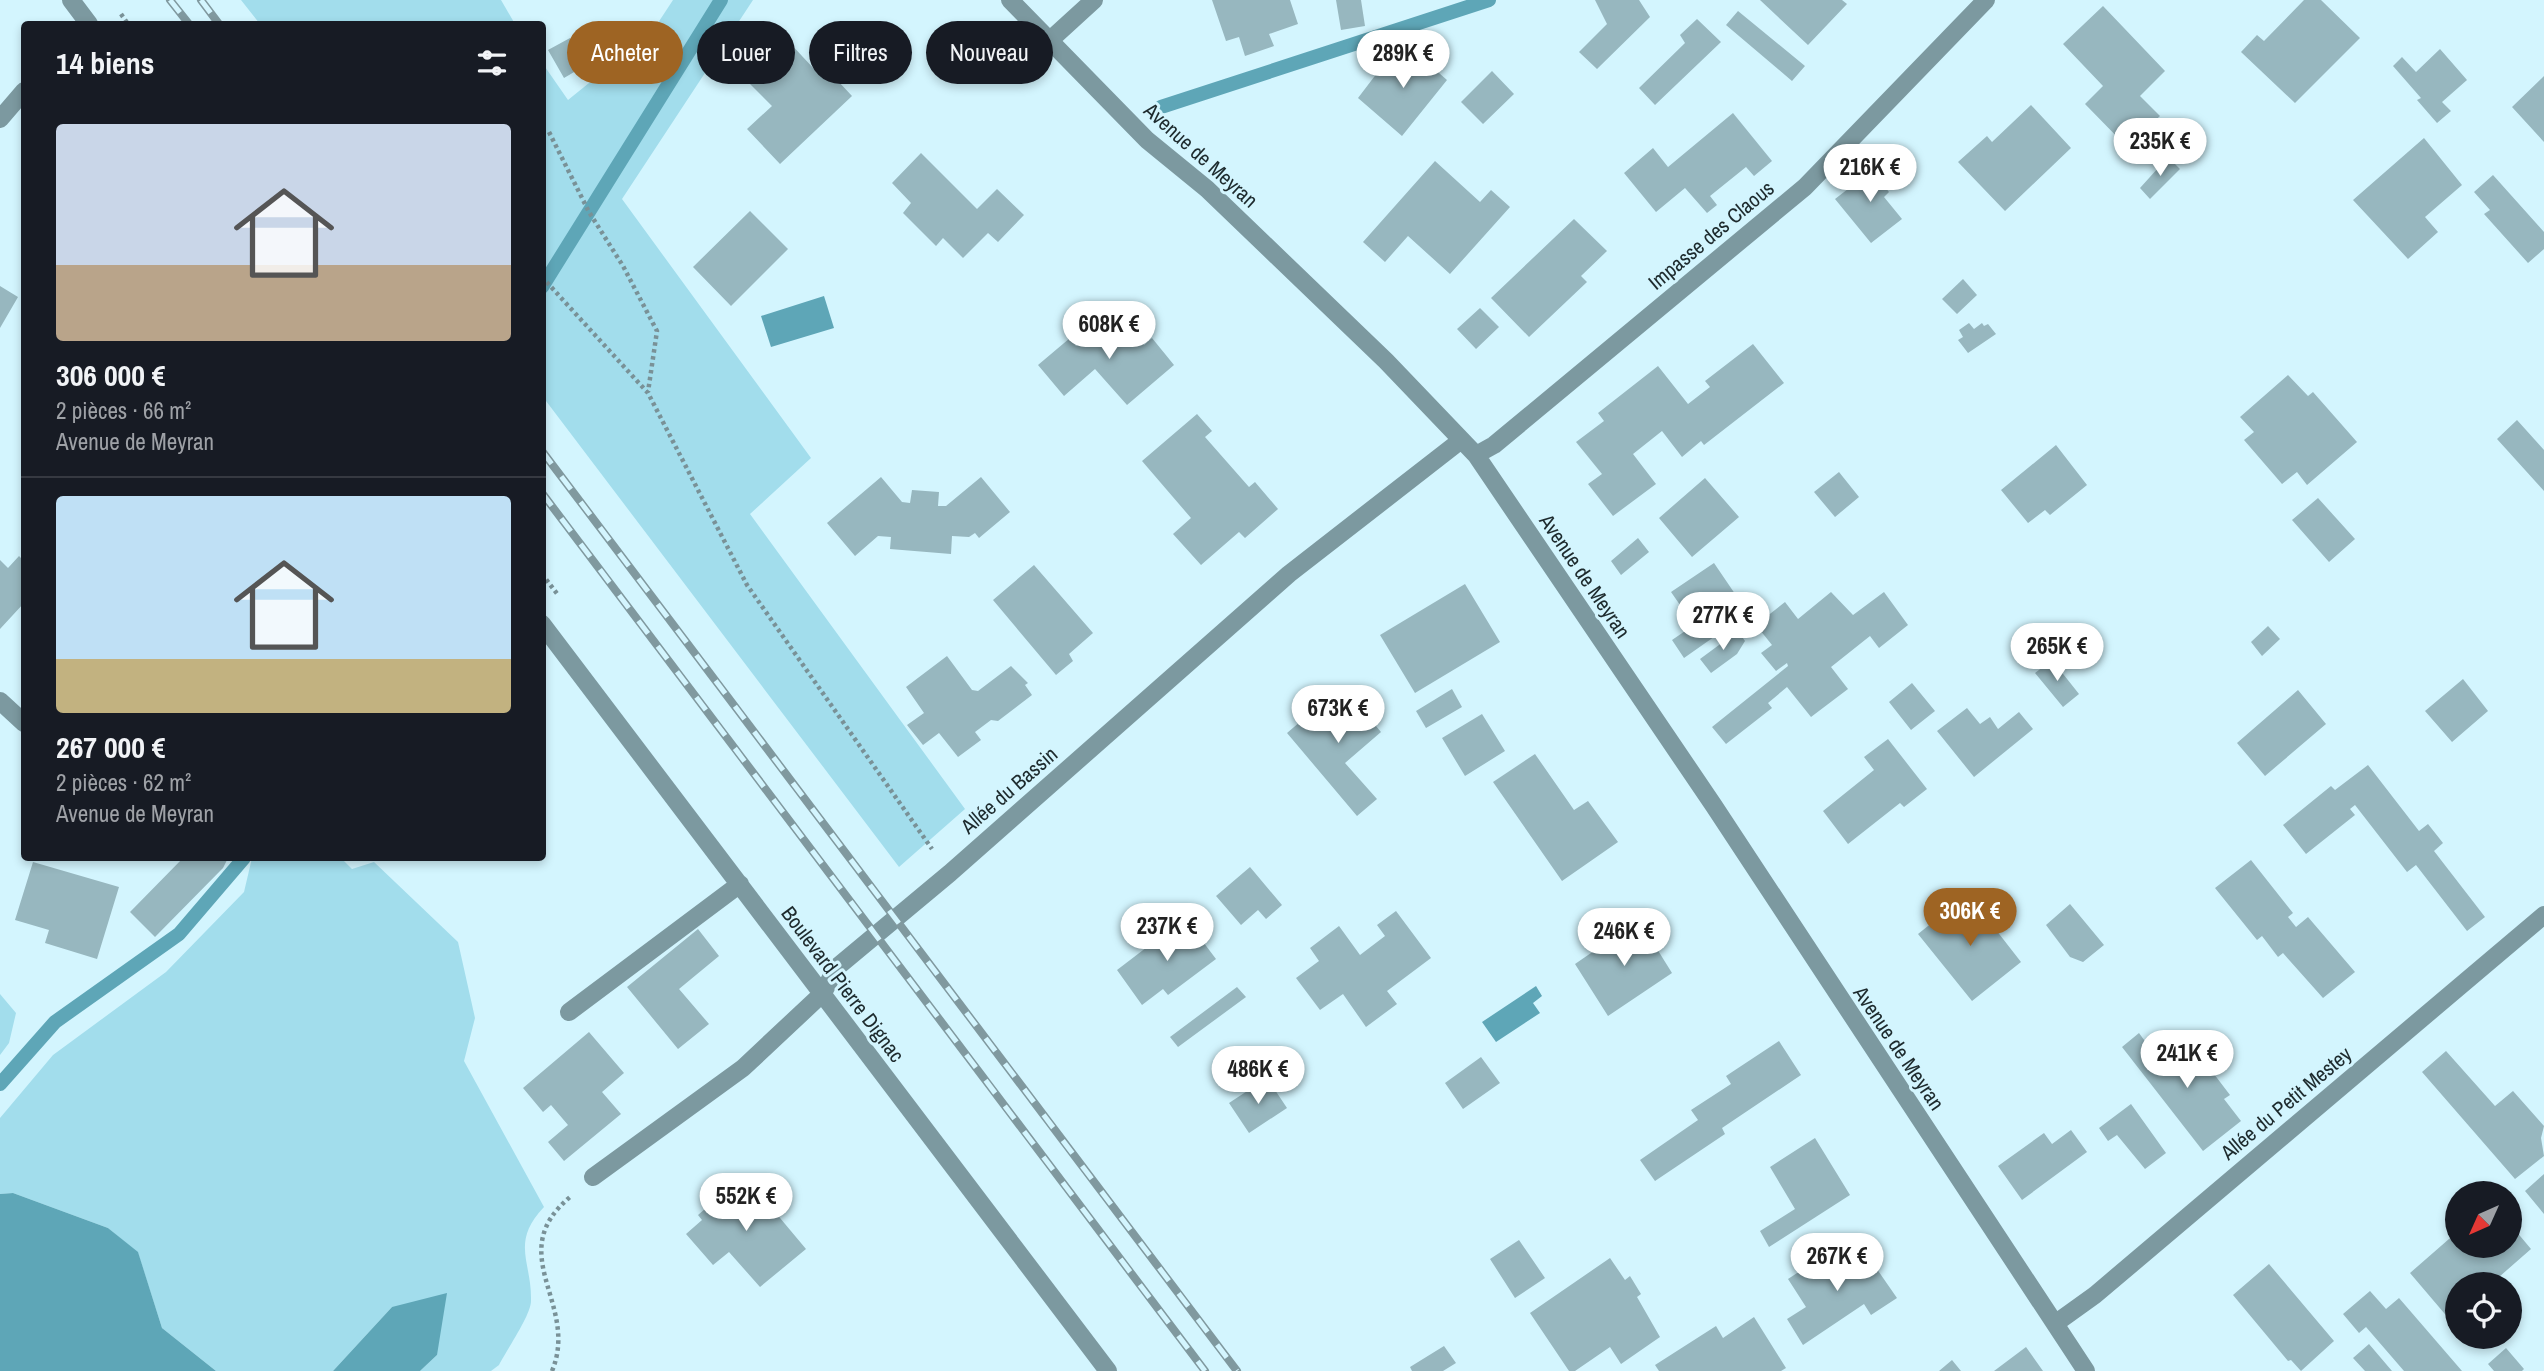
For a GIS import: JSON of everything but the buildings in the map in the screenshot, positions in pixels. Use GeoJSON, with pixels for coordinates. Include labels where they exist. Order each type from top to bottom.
{"type":"FeatureCollection","features":[{"type":"Feature","properties":{"kind":"street"},"geometry":{"type":"LineString","coordinates":[[71,0],[84,21]]}},
{"type":"Feature","properties":{"kind":"street","name":"Avenue de Meyran"},"geometry":{"type":"LineString","coordinates":[[1010,0],[1029,21]]}},
{"type":"Feature","properties":{"kind":"street"},"geometry":{"type":"LineString","coordinates":[[1053,37],[1094,0]]}},
{"type":"Feature","properties":{"kind":"street","name":"Impasse des Claous"},"geometry":{"type":"LineString","coordinates":[[1476,455],[1494,444],[1805,187],[1986,0]]}},
{"type":"Feature","properties":{"kind":"street","name":"Avenue de Meyran"},"geometry":{"type":"LineString","coordinates":[[1053,47],[1147,140],[1208,188],[1386,361],[1476,455],[1707,796],[2086,1371]]}},
{"type":"Feature","properties":{"kind":"street"},"geometry":{"type":"LineString","coordinates":[[0,119],[21,94]]}},
{"type":"Feature","properties":{"kind":"street","name":"Allée du Bassin"},"geometry":{"type":"LineString","coordinates":[[593,1177],[743,1068],[823,993],[836,968],[950,873],[1289,574],[1460,441]]}},
{"type":"Feature","properties":{"kind":"street","name":"Boulevard Pierre Dignac"},"geometry":{"type":"LineString","coordinates":[[546,629],[1108,1371]]}},
{"type":"Feature","properties":{"kind":"street"},"geometry":{"type":"LineString","coordinates":[[0,701],[21,720]]}},
{"type":"Feature","properties":{"kind":"street"},"geometry":{"type":"LineString","coordinates":[[569,1012],[740,884]]}},
{"type":"Feature","properties":{"kind":"street","name":"Allée du Petit Mestey"},"geometry":{"type":"LineString","coordinates":[[2056,1324],[2106,1286],[2544,915]]}},
{"type":"Feature","properties":{"kind":"path"},"geometry":{"type":"LineString","coordinates":[[550,132],[589,212],[623,266],[657,331],[648,393]]}},
{"type":"Feature","properties":{"kind":"path"},"geometry":{"type":"LineString","coordinates":[[546,281],[648,393],[747,586],[950,873]]}},
{"type":"Feature","properties":{"kind":"path"},"geometry":{"type":"LineString","coordinates":[[552,1371],[561,1336],[558,1315],[544,1282],[540,1243],[558,1206],[593,1177]]}},
{"type":"Feature","properties":{"kind":"shaded area"},"geometry":{"type":"Polygon","coordinates":[[[241,0],[501,0],[513,21],[258,21],[241,0]]]}},
{"type":"Feature","properties":{"kind":"shaded area"},"geometry":{"type":"Polygon","coordinates":[[[673,0],[753,0],[739,21],[697,21],[698,84],[622,199],[811,458],[750,514],[965,809],[899,867],[546,401],[546,68],[568,100],[588,84],[683,84],[683,21],[659,21],[673,0]]]}},
{"type":"Feature","properties":{"kind":"shaded area"},"geometry":{"type":"Polygon","coordinates":[[[824,296],[834,328],[771,347],[761,316],[824,296]]]}},
{"type":"Feature","properties":{"kind":"shaded area"},"geometry":{"type":"Polygon","coordinates":[[[251,861],[344,861],[352,869],[374,862],[458,942],[475,1018],[464,1061],[544,1207],[528,1231],[525,1242],[530,1307],[499,1365],[491,1371],[420,1371],[437,1355],[392,1307],[333,1371],[216,1371],[162,1328],[138,1253],[108,1228],[13,1193],[0,1194],[0,1118],[53,1055],[166,972],[244,892],[251,861]]]}},
{"type":"Feature","properties":{"kind":"shaded area"},"geometry":{"type":"Polygon","coordinates":[[[1536,986],[1542,996],[1533,1003],[1540,1013],[1496,1042],[1482,1022],[1536,986]]]}},
{"type":"Feature","properties":{"kind":"shaded area"},"geometry":{"type":"Polygon","coordinates":[[[0,994],[16,1013],[9,1043],[0,1055],[0,994]]]}},
{"type":"Feature","properties":{"kind":"shaded area"},"geometry":{"type":"Polygon","coordinates":[[[13,1193],[108,1228],[138,1252],[162,1328],[216,1371],[0,1371],[0,1194],[13,1193]]]}},
{"type":"Feature","properties":{"kind":"shaded area"},"geometry":{"type":"Polygon","coordinates":[[[447,1293],[437,1355],[420,1371],[333,1371],[392,1307],[447,1293]]]}},
{"type":"Feature","properties":{"kind":"waterway"},"geometry":{"type":"LineString","coordinates":[[546,281],[721,0]]}},
{"type":"Feature","properties":{"kind":"waterway"},"geometry":{"type":"LineString","coordinates":[[1161,107],[1489,0]]}},
{"type":"Feature","properties":{"kind":"waterway"},"geometry":{"type":"LineString","coordinates":[[0,1084],[55,1022],[179,934],[241,861]]}},
{"type":"Feature","properties":{"kind":"railway"},"geometry":{"type":"LineString","coordinates":[[170,0],[187,21]]}},
{"type":"Feature","properties":{"kind":"railway"},"geometry":{"type":"LineString","coordinates":[[201,0],[217,21]]}},
{"type":"Feature","properties":{"kind":"railway"},"geometry":{"type":"LineString","coordinates":[[546,456],[1237,1371]]}},
{"type":"Feature","properties":{"kind":"railway"},"geometry":{"type":"LineString","coordinates":[[546,498],[1205,1371]]}}]}
